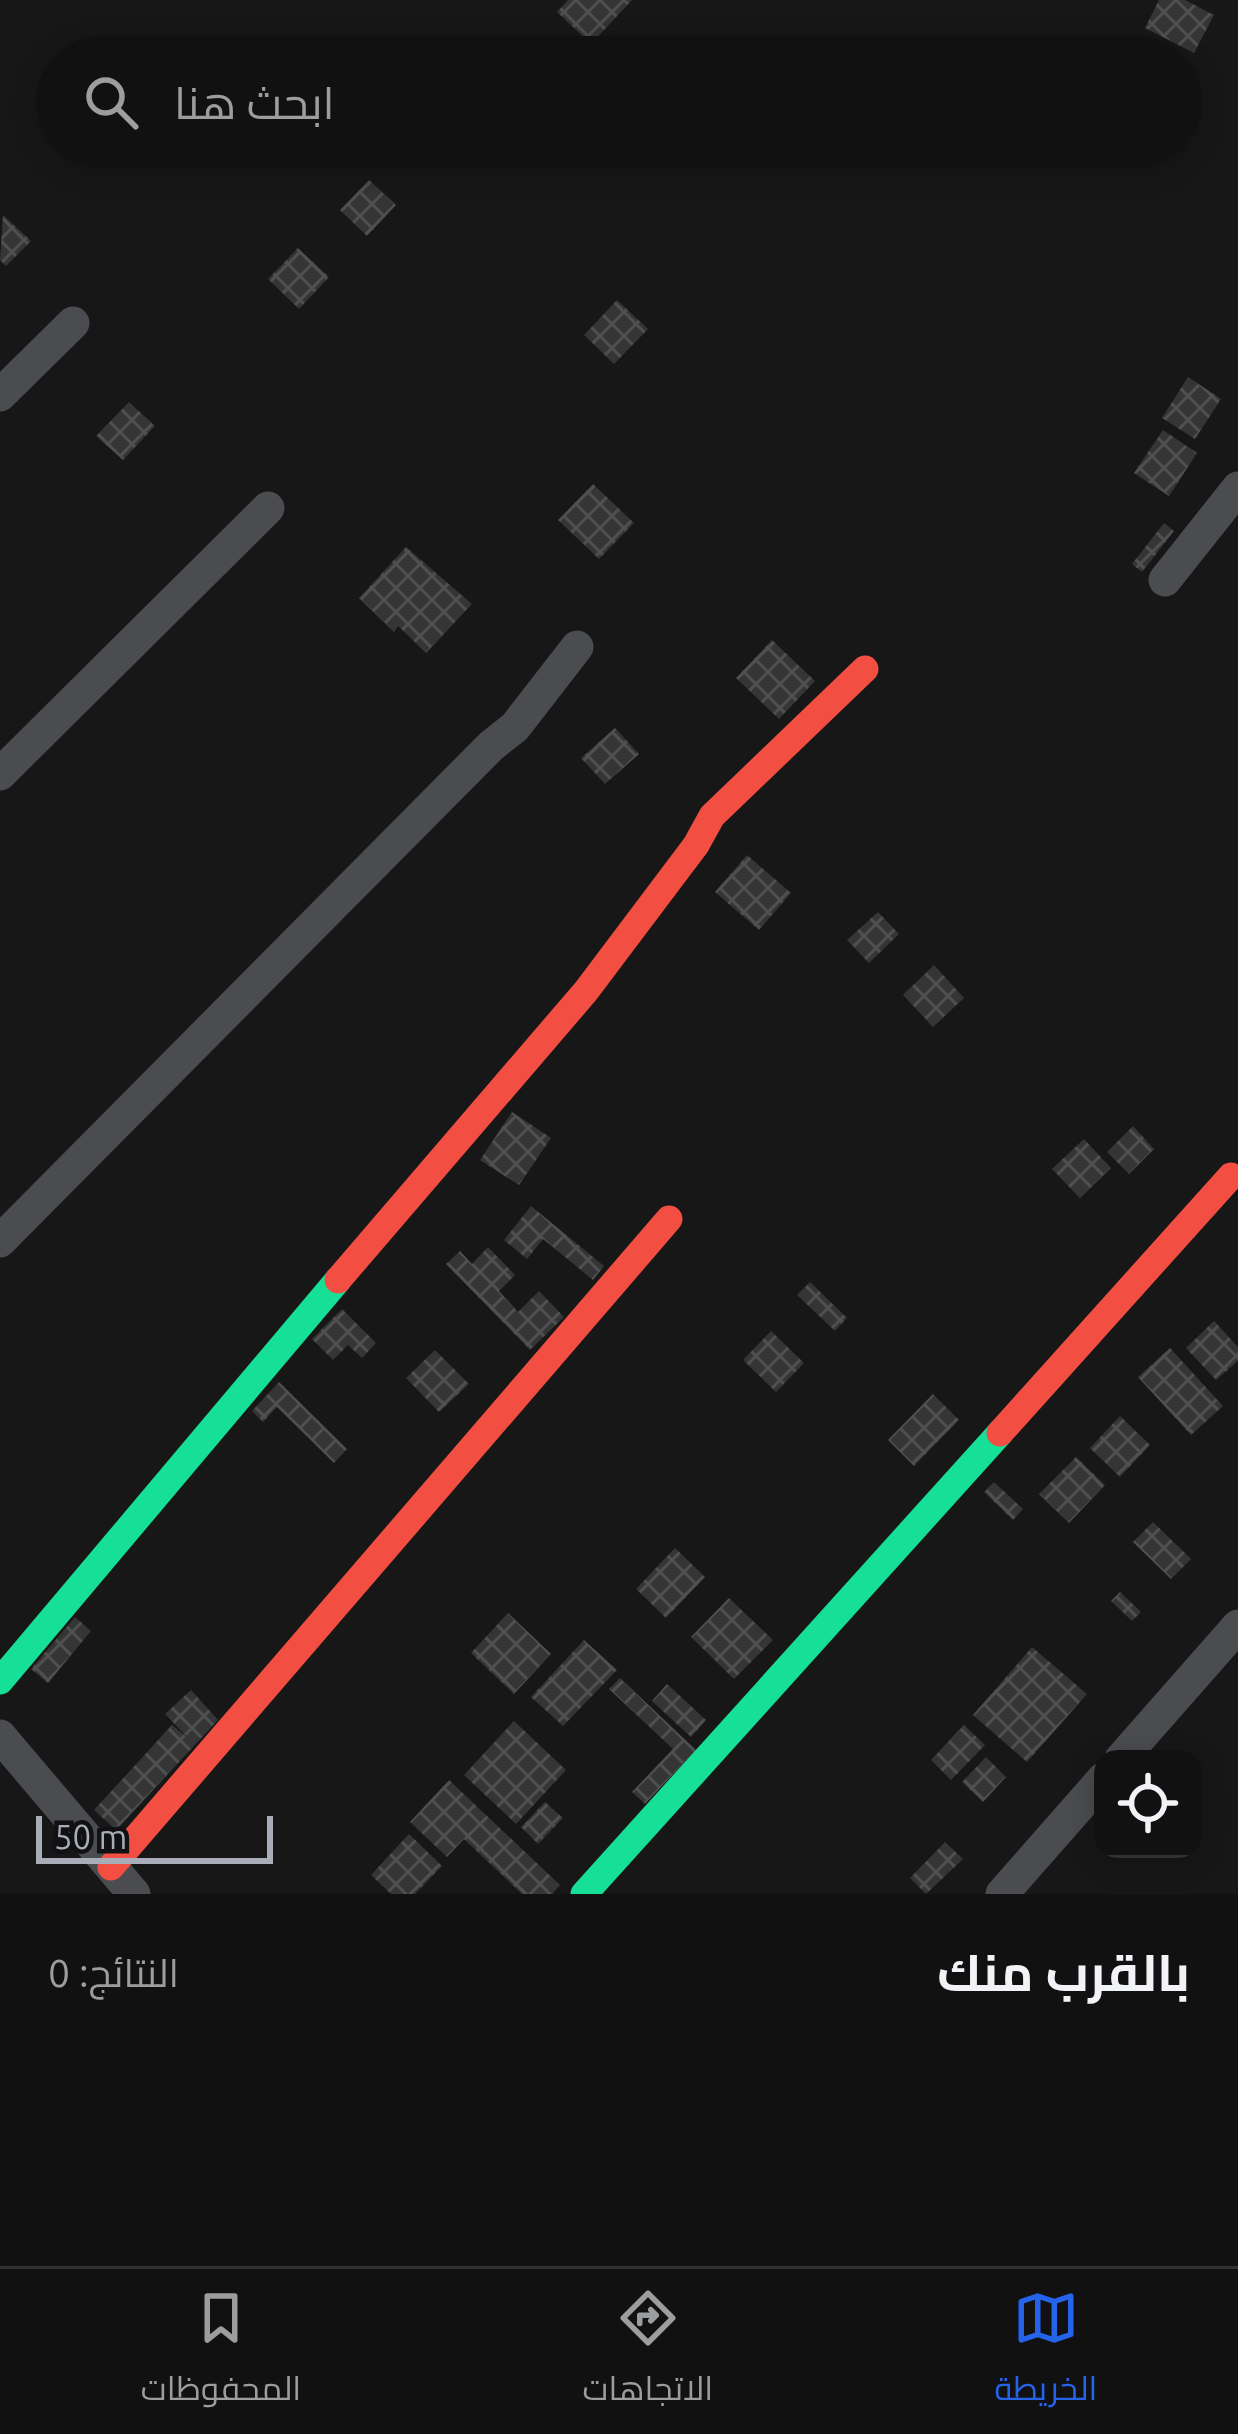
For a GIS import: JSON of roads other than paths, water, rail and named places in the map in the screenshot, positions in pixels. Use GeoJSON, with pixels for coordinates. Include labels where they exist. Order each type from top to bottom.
{"type":"FeatureCollection","features":[{"type":"Feature","properties":{"kind":"street"},"geometry":{"type":"LineString","coordinates":[[0,395],[73,323]]}},
{"type":"Feature","properties":{"kind":"street"},"geometry":{"type":"LineString","coordinates":[[1165,580],[1238,488]]}},
{"type":"Feature","properties":{"kind":"street"},"geometry":{"type":"LineString","coordinates":[[0,774],[268,508]]}},
{"type":"Feature","properties":{"kind":"street"},"geometry":{"type":"LineString","coordinates":[[0,1241],[514,727],[577,647]]}},
{"type":"Feature","properties":{"kind":"street"},"geometry":{"type":"LineString","coordinates":[[0,1682],[426,1174],[586,991],[697,845],[712,816],[865,669]]}},
{"type":"Feature","properties":{"kind":"street"},"geometry":{"type":"LineString","coordinates":[[584,1894],[1231,1176]]}},
{"type":"Feature","properties":{"kind":"street"},"geometry":{"type":"LineString","coordinates":[[111,1867],[669,1219]]}},
{"type":"Feature","properties":{"kind":"street"},"geometry":{"type":"LineString","coordinates":[[1129,1750],[1238,1626]]}},
{"type":"Feature","properties":{"kind":"street"},"geometry":{"type":"LineString","coordinates":[[0,1736],[134,1894]]}},
{"type":"Feature","properties":{"kind":"street"},"geometry":{"type":"LineString","coordinates":[[1002,1894],[1094,1790]]}}]}
